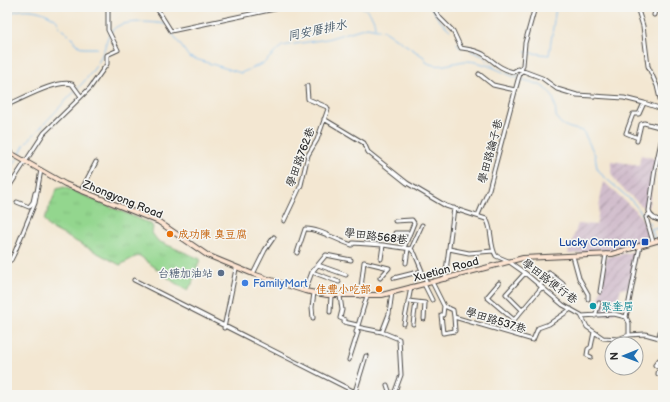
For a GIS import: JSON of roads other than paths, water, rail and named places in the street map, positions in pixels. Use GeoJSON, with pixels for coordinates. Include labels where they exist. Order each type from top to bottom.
{"type":"FeatureCollection","features":[{"type":"Feature","properties":{"kind":"main road","name":"Zhongyong Road"},"geometry":{"type":"LineString","coordinates":[[7,151],[65,184],[159,222],[202,253],[236,268]]}},
{"type":"Feature","properties":{"kind":"main road","name":"Xuetian Road"},"geometry":{"type":"LineString","coordinates":[[236,268],[314,293],[331,296],[367,296],[425,284],[508,261],[541,256],[606,254],[663,239]]}},
{"type":"Feature","properties":{"kind":"street"},"geometry":{"type":"LineString","coordinates":[[7,190],[24,160],[44,133],[87,92],[106,67],[107,55],[118,50],[108,30],[108,7]]}},
{"type":"Feature","properties":{"kind":"street"},"geometry":{"type":"LineString","coordinates":[[156,7],[171,31],[284,7]]}},
{"type":"Feature","properties":{"kind":"street"},"geometry":{"type":"LineString","coordinates":[[433,7],[440,18],[453,31],[461,48],[484,54],[496,66],[508,71],[513,72],[518,70],[536,75],[557,89],[577,95],[624,98],[663,110]]}},
{"type":"Feature","properties":{"kind":"street","name":"學田路論子巷"},"geometry":{"type":"LineString","coordinates":[[478,215],[489,189],[520,71],[523,65],[525,43],[535,7]]}},
{"type":"Feature","properties":{"kind":"street"},"geometry":{"type":"LineString","coordinates":[[637,7],[643,26],[648,66],[657,86],[663,110]]}},
{"type":"Feature","properties":{"kind":"street"},"geometry":{"type":"LineString","coordinates":[[654,15],[656,7],[663,11]]}},
{"type":"Feature","properties":{"kind":"street"},"geometry":{"type":"LineString","coordinates":[[479,74],[493,85],[515,90]]}},
{"type":"Feature","properties":{"kind":"street"},"geometry":{"type":"LineString","coordinates":[[7,105],[39,89],[69,83],[80,95]]}},
{"type":"Feature","properties":{"kind":"street","name":"學田路762巷"},"geometry":{"type":"LineString","coordinates":[[284,221],[301,185],[308,155],[317,140],[328,112],[327,107],[308,99],[307,86]]}},
{"type":"Feature","properties":{"kind":"street"},"geometry":{"type":"LineString","coordinates":[[644,103],[639,114],[633,114],[626,133],[638,140],[641,124],[644,123],[663,128]]}},
{"type":"Feature","properties":{"kind":"street"},"geometry":{"type":"LineString","coordinates":[[324,119],[364,142],[368,152],[407,183],[446,206],[478,215],[486,219],[489,224],[493,251],[496,256],[508,261]]}},
{"type":"Feature","properties":{"kind":"street"},"geometry":{"type":"LineString","coordinates":[[653,242],[646,217],[649,214],[655,169],[663,133]]}},
{"type":"Feature","properties":{"kind":"street"},"geometry":{"type":"LineString","coordinates":[[82,191],[96,162]]}},
{"type":"Feature","properties":{"kind":"street"},"geometry":{"type":"LineString","coordinates":[[7,261],[11,260],[14,254],[35,203],[41,170]]}},
{"type":"Feature","properties":{"kind":"street"},"geometry":{"type":"LineString","coordinates":[[17,202],[29,207],[37,190]]}},
{"type":"Feature","properties":{"kind":"street"},"geometry":{"type":"LineString","coordinates":[[445,279],[454,208]]}},
{"type":"Feature","properties":{"kind":"street"},"geometry":{"type":"LineString","coordinates":[[649,214],[657,220],[663,221]]}},
{"type":"Feature","properties":{"kind":"street"},"geometry":{"type":"LineString","coordinates":[[395,222],[412,220],[414,223],[404,248]]}},
{"type":"Feature","properties":{"kind":"street"},"geometry":{"type":"LineString","coordinates":[[406,263],[410,249],[422,225]]}},
{"type":"Feature","properties":{"kind":"street","name":"學田路568巷"},"geometry":{"type":"LineString","coordinates":[[297,252],[305,229],[312,229],[337,241],[352,245],[354,243],[410,249],[415,254],[422,271],[428,295],[432,300]]}},
{"type":"Feature","properties":{"kind":"street"},"geometry":{"type":"LineString","coordinates":[[395,233],[410,233]]}},
{"type":"Feature","properties":{"kind":"street"},"geometry":{"type":"LineString","coordinates":[[253,274],[265,250],[274,237]]}},
{"type":"Feature","properties":{"kind":"street"},"geometry":{"type":"LineString","coordinates":[[381,259],[383,245]]}},
{"type":"Feature","properties":{"kind":"street"},"geometry":{"type":"LineString","coordinates":[[629,335],[629,323],[626,318],[640,246]]}},
{"type":"Feature","properties":{"kind":"street"},"geometry":{"type":"LineString","coordinates":[[449,249],[469,253],[493,251]]}},
{"type":"Feature","properties":{"kind":"street"},"geometry":{"type":"LineString","coordinates":[[600,292],[606,254]]}},
{"type":"Feature","properties":{"kind":"street"},"geometry":{"type":"LineString","coordinates":[[306,291],[312,272],[326,255],[351,260]]}},
{"type":"Feature","properties":{"kind":"street"},"geometry":{"type":"LineString","coordinates":[[573,256],[579,278],[588,294],[588,299]]}},
{"type":"Feature","properties":{"kind":"street","name":"學田路便行巷"},"geometry":{"type":"LineString","coordinates":[[508,261],[582,316],[587,327],[594,332]]}},
{"type":"Feature","properties":{"kind":"street"},"geometry":{"type":"LineString","coordinates":[[360,296],[364,262],[389,268],[380,278]]}},
{"type":"Feature","properties":{"kind":"street"},"geometry":{"type":"LineString","coordinates":[[318,265],[346,275]]}},
{"type":"Feature","properties":{"kind":"street"},"geometry":{"type":"LineString","coordinates":[[224,327],[236,268]]}},
{"type":"Feature","properties":{"kind":"street"},"geometry":{"type":"LineString","coordinates":[[394,278],[422,271]]}},
{"type":"Feature","properties":{"kind":"street"},"geometry":{"type":"LineString","coordinates":[[312,272],[339,282]]}},
{"type":"Feature","properties":{"kind":"street"},"geometry":{"type":"LineString","coordinates":[[522,309],[506,294],[525,273]]}},
{"type":"Feature","properties":{"kind":"street"},"geometry":{"type":"LineString","coordinates":[[499,283],[487,297],[514,320],[541,286],[549,273],[563,284]]}},
{"type":"Feature","properties":{"kind":"street"},"geometry":{"type":"LineString","coordinates":[[134,280],[224,327],[361,395]]}},
{"type":"Feature","properties":{"kind":"street","name":"學田路537巷"},"geometry":{"type":"LineString","coordinates":[[432,282],[444,306],[443,315],[441,315],[443,333],[455,332],[453,310],[444,306]]}},
{"type":"Feature","properties":{"kind":"street"},"geometry":{"type":"LineString","coordinates":[[404,324],[411,287]]}},
{"type":"Feature","properties":{"kind":"street"},"geometry":{"type":"LineString","coordinates":[[382,332],[389,314],[392,292]]}},
{"type":"Feature","properties":{"kind":"street"},"geometry":{"type":"LineString","coordinates":[[313,318],[312,307],[314,293]]}},
{"type":"Feature","properties":{"kind":"street"},"geometry":{"type":"LineString","coordinates":[[330,312],[331,296]]}},
{"type":"Feature","properties":{"kind":"street"},"geometry":{"type":"LineString","coordinates":[[340,296],[342,310],[340,318],[345,320],[344,322],[382,332],[398,338],[401,376],[394,394],[390,394],[387,385]]}},
{"type":"Feature","properties":{"kind":"street"},"geometry":{"type":"LineString","coordinates":[[349,360],[358,332],[356,332],[357,326],[367,296]]}},
{"type":"Feature","properties":{"kind":"street"},"geometry":{"type":"LineString","coordinates":[[408,301],[425,304],[424,319]]}},
{"type":"Feature","properties":{"kind":"street"},"geometry":{"type":"LineString","coordinates":[[413,324],[416,302]]}},
{"type":"Feature","properties":{"kind":"street"},"geometry":{"type":"LineString","coordinates":[[596,316],[599,303]]}},
{"type":"Feature","properties":{"kind":"street","name":"學田路537巷"},"geometry":{"type":"LineString","coordinates":[[454,317],[533,340],[538,328],[549,324],[571,309]]}},
{"type":"Feature","properties":{"kind":"street"},"geometry":{"type":"LineString","coordinates":[[582,316],[614,314],[626,318]]}},
{"type":"Feature","properties":{"kind":"street"},"geometry":{"type":"LineString","coordinates":[[591,357],[587,355],[588,349],[591,347],[594,332],[609,339],[624,338],[629,335],[645,334],[661,339],[660,332],[663,332]]}},
{"type":"Feature","properties":{"kind":"street"},"geometry":{"type":"LineString","coordinates":[[355,392],[366,356]]}},
{"type":"Feature","properties":{"kind":"street"},"geometry":{"type":"LineString","coordinates":[[658,374],[659,368],[656,365],[659,360],[663,358]]}},
{"type":"Feature","properties":{"kind":"waterway"},"geometry":{"type":"LineString","coordinates":[[362,7],[371,15],[375,27]]}},
{"type":"Feature","properties":{"kind":"waterway"},"geometry":{"type":"LineString","coordinates":[[431,7],[439,20],[450,30]]}},
{"type":"Feature","properties":{"kind":"waterway"},"geometry":{"type":"LineString","coordinates":[[525,52],[549,55],[556,7]]}},
{"type":"Feature","properties":{"kind":"waterway"},"geometry":{"type":"LineString","coordinates":[[7,15],[18,10],[31,10],[44,13],[56,20],[60,27],[72,38],[75,43],[83,48],[97,48]]}},
{"type":"Feature","properties":{"kind":"waterway","name":"同安厝排水"},"geometry":{"type":"LineString","coordinates":[[77,89],[96,66],[103,53],[108,37],[112,30],[116,27],[133,22],[165,24]]}},
{"type":"Feature","properties":{"kind":"waterway","name":"同安厝排水"},"geometry":{"type":"LineString","coordinates":[[172,33],[189,57],[241,73],[264,63],[282,46],[327,39],[367,27],[383,30],[424,57],[426,62],[431,64],[441,65],[472,61],[486,65],[517,78]]}},
{"type":"Feature","properties":{"kind":"waterway"},"geometry":{"type":"LineString","coordinates":[[457,43],[460,48]]}},
{"type":"Feature","properties":{"kind":"waterway"},"geometry":{"type":"LineString","coordinates":[[471,51],[483,56],[494,67]]}},
{"type":"Feature","properties":{"kind":"waterway","name":"同安厝排水"},"geometry":{"type":"LineString","coordinates":[[516,77],[520,70]]}},
{"type":"Feature","properties":{"kind":"waterway","name":"同安厝排水"},"geometry":{"type":"LineString","coordinates":[[520,79],[542,86],[551,93],[555,105],[556,115],[560,123],[573,129],[583,131],[595,155],[597,168],[602,175],[632,201],[644,216]]}},
{"type":"Feature","properties":{"kind":"waterway","name":"同安厝排水"},"geometry":{"type":"LineString","coordinates":[[18,157],[25,144],[75,91]]}},
{"type":"Feature","properties":{"kind":"waterway","name":"同安厝排水"},"geometry":{"type":"LineString","coordinates":[[7,176],[17,159]]}},
{"type":"Feature","properties":{"kind":"waterway","name":"同安厝排水"},"geometry":{"type":"LineString","coordinates":[[649,222],[655,240]]}},
{"type":"Feature","properties":{"kind":"waterway","name":"同安厝排水"},"geometry":{"type":"LineString","coordinates":[[652,229],[663,228]]}},
{"type":"Feature","properties":{"kind":"waterway"},"geometry":{"type":"LineString","coordinates":[[656,242],[663,252]]}},
{"type":"Feature","properties":{"kind":"place","name":"成功陳 臭豆腐"},"geometry":{"type":"Point","coordinates":[170,234]}},
{"type":"Feature","properties":{"kind":"place","name":"Lucky Company"},"geometry":{"type":"Point","coordinates":[645,242]}},
{"type":"Feature","properties":{"kind":"place","name":"台糖加油站"},"geometry":{"type":"Point","coordinates":[221,273]}},
{"type":"Feature","properties":{"kind":"place","name":"FamilyMart"},"geometry":{"type":"Point","coordinates":[245,283]}},
{"type":"Feature","properties":{"kind":"place","name":"佳豐小吃部"},"geometry":{"type":"Point","coordinates":[379,289]}},
{"type":"Feature","properties":{"kind":"place","name":"聚奎居"},"geometry":{"type":"Point","coordinates":[593,306]}}]}
